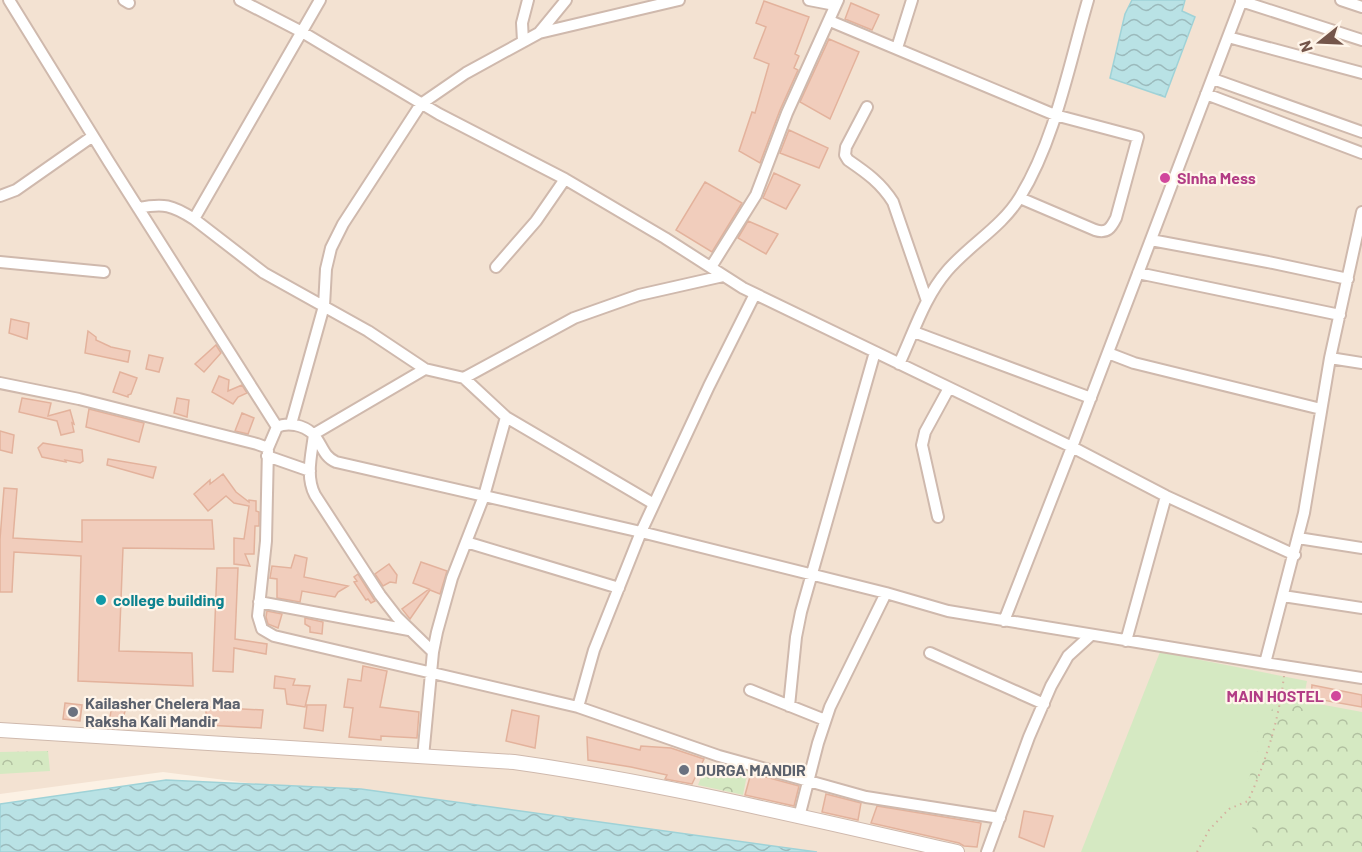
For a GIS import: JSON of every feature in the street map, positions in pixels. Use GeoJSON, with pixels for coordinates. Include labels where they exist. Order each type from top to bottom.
{"type":"FeatureCollection","features":[{"type":"Feature","properties":{"kind":"street"},"geometry":{"type":"LineString","coordinates":[[9,0],[277,427]]}},
{"type":"Feature","properties":{"kind":"street"},"geometry":{"type":"LineString","coordinates":[[240,0],[303,32],[421,104],[565,179],[755,294],[1072,447],[1166,496],[1295,555]]}},
{"type":"Feature","properties":{"kind":"street"},"geometry":{"type":"LineString","coordinates":[[194,219],[320,0]]}},
{"type":"Feature","properties":{"kind":"street"},"geometry":{"type":"LineString","coordinates":[[523,41],[522,23],[528,0]]}},
{"type":"Feature","properties":{"kind":"street"},"geometry":{"type":"LineString","coordinates":[[539,33],[566,0]]}},
{"type":"Feature","properties":{"kind":"street"},"geometry":{"type":"LineString","coordinates":[[291,424],[324,306],[326,269],[331,248],[343,224],[421,104],[465,73],[539,33],[680,0]]}},
{"type":"Feature","properties":{"kind":"street"},"geometry":{"type":"LineString","coordinates":[[711,267],[756,195],[787,113],[837,3],[809,0]]}},
{"type":"Feature","properties":{"kind":"street"},"geometry":{"type":"LineString","coordinates":[[897,48],[912,0]]}},
{"type":"Feature","properties":{"kind":"street"},"geometry":{"type":"LineString","coordinates":[[900,364],[931,291],[948,269],[1008,214],[1020,198],[1045,150],[1088,0]]}},
{"type":"Feature","properties":{"kind":"street"},"geometry":{"type":"LineString","coordinates":[[1341,0],[1362,7]]}},
{"type":"Feature","properties":{"kind":"street"},"geometry":{"type":"LineString","coordinates":[[1004,621],[1241,1],[1362,40]]}},
{"type":"Feature","properties":{"kind":"street"},"geometry":{"type":"LineString","coordinates":[[830,21],[1054,115],[1138,137],[1116,218],[1110,229],[1100,232],[1020,198]]}},
{"type":"Feature","properties":{"kind":"street"},"geometry":{"type":"LineString","coordinates":[[1227,38],[1362,73]]}},
{"type":"Feature","properties":{"kind":"street"},"geometry":{"type":"LineString","coordinates":[[1213,79],[1362,132]]}},
{"type":"Feature","properties":{"kind":"street"},"geometry":{"type":"LineString","coordinates":[[1206,94],[1362,153]]}},
{"type":"Feature","properties":{"kind":"street"},"geometry":{"type":"LineString","coordinates":[[867,107],[846,147],[845,155],[848,160],[876,179],[885,188],[893,202],[927,301]]}},
{"type":"Feature","properties":{"kind":"street"},"geometry":{"type":"LineString","coordinates":[[0,196],[16,190],[93,136]]}},
{"type":"Feature","properties":{"kind":"street"},"geometry":{"type":"LineString","coordinates":[[496,267],[536,221],[565,179]]}},
{"type":"Feature","properties":{"kind":"street"},"geometry":{"type":"LineString","coordinates":[[138,208],[168,205],[194,219],[264,273],[368,331],[425,369],[464,378],[506,417],[654,504]]}},
{"type":"Feature","properties":{"kind":"street"},"geometry":{"type":"LineString","coordinates":[[1265,663],[1299,538],[1330,358],[1361,229],[1362,212]]}},
{"type":"Feature","properties":{"kind":"street"},"geometry":{"type":"LineString","coordinates":[[1151,240],[1348,279]]}},
{"type":"Feature","properties":{"kind":"street"},"geometry":{"type":"LineString","coordinates":[[0,261],[104,272]]}},
{"type":"Feature","properties":{"kind":"street"},"geometry":{"type":"LineString","coordinates":[[1138,273],[1340,315]]}},
{"type":"Feature","properties":{"kind":"street"},"geometry":{"type":"LineString","coordinates":[[464,378],[574,318],[639,295],[723,276]]}},
{"type":"Feature","properties":{"kind":"street"},"geometry":{"type":"LineString","coordinates":[[579,707],[594,650],[641,532],[755,294]]}},
{"type":"Feature","properties":{"kind":"street"},"geometry":{"type":"LineString","coordinates":[[914,332],[1091,398]]}},
{"type":"Feature","properties":{"kind":"street"},"geometry":{"type":"LineString","coordinates":[[789,706],[796,637],[810,575],[875,352]]}},
{"type":"Feature","properties":{"kind":"street"},"geometry":{"type":"LineString","coordinates":[[1108,353],[1134,363],[1322,410]]}},
{"type":"Feature","properties":{"kind":"street"},"geometry":{"type":"LineString","coordinates":[[1330,358],[1362,363]]}},
{"type":"Feature","properties":{"kind":"street"},"geometry":{"type":"LineString","coordinates":[[314,434],[425,369]]}},
{"type":"Feature","properties":{"kind":"street"},"geometry":{"type":"LineString","coordinates":[[0,383],[90,402],[257,444],[268,452],[309,471]]}},
{"type":"Feature","properties":{"kind":"street"},"geometry":{"type":"LineString","coordinates":[[938,517],[922,445],[925,432],[949,388]]}},
{"type":"Feature","properties":{"kind":"street"},"geometry":{"type":"LineString","coordinates":[[423,757],[433,652],[452,578],[484,496],[506,417]]}},
{"type":"Feature","properties":{"kind":"street"},"geometry":{"type":"LineString","coordinates":[[277,427],[291,424],[302,426],[314,434],[331,460],[336,462],[641,532],[886,593],[948,611],[1285,668],[1362,678]]}},
{"type":"Feature","properties":{"kind":"street"},"geometry":{"type":"LineString","coordinates":[[277,427],[268,452],[266,541],[259,602],[260,626],[274,636],[579,707],[719,756],[882,801],[1000,818]]}},
{"type":"Feature","properties":{"kind":"street"},"geometry":{"type":"LineString","coordinates":[[314,434],[309,471],[311,487],[315,495],[380,595],[409,630],[433,652]]}},
{"type":"Feature","properties":{"kind":"street"},"geometry":{"type":"LineString","coordinates":[[1126,641],[1166,496]]}},
{"type":"Feature","properties":{"kind":"street"},"geometry":{"type":"LineString","coordinates":[[1299,538],[1362,548]]}},
{"type":"Feature","properties":{"kind":"street"},"geometry":{"type":"LineString","coordinates":[[466,542],[619,588]]}},
{"type":"Feature","properties":{"kind":"street"},"geometry":{"type":"LineString","coordinates":[[799,817],[825,720],[886,593]]}},
{"type":"Feature","properties":{"kind":"street"},"geometry":{"type":"LineString","coordinates":[[1283,596],[1362,608]]}},
{"type":"Feature","properties":{"kind":"street"},"geometry":{"type":"LineString","coordinates":[[259,602],[409,630]]}},
{"type":"Feature","properties":{"kind":"street"},"geometry":{"type":"LineString","coordinates":[[987,852],[1044,704],[1060,669],[1068,656],[1090,635]]}},
{"type":"Feature","properties":{"kind":"street"},"geometry":{"type":"LineString","coordinates":[[930,653],[1044,704]]}},
{"type":"Feature","properties":{"kind":"street"},"geometry":{"type":"LineString","coordinates":[[750,690],[825,720]]}},
{"type":"Feature","properties":{"kind":"street"},"geometry":{"type":"LineString","coordinates":[[0,730],[514,762],[734,801],[957,852]]}},
{"type":"Feature","properties":{"kind":"path"},"geometry":{"type":"LineString","coordinates":[[1197,852],[1209,830],[1229,809],[1248,801],[1258,780],[1272,733],[1282,694],[1285,668]]}},
{"type":"Feature","properties":{"kind":"shaded area"},"geometry":{"type":"Polygon","coordinates":[[[0,0],[1362,0],[1362,852],[777,852],[163,772],[0,794],[0,0]]]}},
{"type":"Feature","properties":{"kind":"green space"},"geometry":{"type":"Polygon","coordinates":[[[1160,652],[1307,681],[1303,701],[1362,712],[1362,852],[1081,852],[1160,652]]]}},
{"type":"Feature","properties":{"kind":"green space"},"geometry":{"type":"Polygon","coordinates":[[[1281,682],[1301,690],[1301,708],[1362,718],[1362,852],[1263,852],[1241,802],[1281,682]]]}},
{"type":"Feature","properties":{"kind":"green space"},"geometry":{"type":"Polygon","coordinates":[[[48,751],[50,771],[0,774],[0,752],[48,751]]]}},
{"type":"Feature","properties":{"kind":"green space"},"geometry":{"type":"Polygon","coordinates":[[[707,763],[748,770],[743,795],[698,785],[707,763]]]}},
{"type":"Feature","properties":{"kind":"water"},"geometry":{"type":"Polygon","coordinates":[[[1132,0],[1185,0],[1182,11],[1195,17],[1165,97],[1110,78],[1125,14],[1132,0]]]}},
{"type":"Feature","properties":{"kind":"water"},"geometry":{"type":"Polygon","coordinates":[[[166,780],[361,789],[817,852],[0,852],[0,804],[166,780]]]}},
{"type":"Feature","properties":{"kind":"building"},"geometry":{"type":"Polygon","coordinates":[[[764,1],[809,17],[795,54],[799,56],[794,68],[798,70],[760,163],[739,151],[752,112],[755,113],[769,64],[754,58],[766,27],[756,23],[764,1]]]}},
{"type":"Feature","properties":{"kind":"building"},"geometry":{"type":"Polygon","coordinates":[[[851,3],[879,15],[872,30],[845,19],[851,3]]]}},
{"type":"Feature","properties":{"kind":"building"},"geometry":{"type":"Polygon","coordinates":[[[829,39],[859,52],[830,119],[800,102],[829,39]]]}},
{"type":"Feature","properties":{"kind":"building"},"geometry":{"type":"Polygon","coordinates":[[[789,130],[828,148],[819,168],[780,153],[789,130]]]}},
{"type":"Feature","properties":{"kind":"building"},"geometry":{"type":"Polygon","coordinates":[[[774,173],[800,185],[786,209],[763,198],[774,173]]]}},
{"type":"Feature","properties":{"kind":"building"},"geometry":{"type":"Polygon","coordinates":[[[705,182],[742,203],[712,252],[676,230],[705,182]]]}},
{"type":"Feature","properties":{"kind":"building"},"geometry":{"type":"Polygon","coordinates":[[[748,221],[778,234],[766,254],[738,238],[748,221]]]}},
{"type":"Feature","properties":{"kind":"building"},"geometry":{"type":"Polygon","coordinates":[[[11,319],[29,323],[27,339],[9,333],[11,319]]]}},
{"type":"Feature","properties":{"kind":"building"},"geometry":{"type":"Polygon","coordinates":[[[88,331],[96,337],[96,340],[111,347],[130,351],[128,362],[85,353],[88,331]]]}},
{"type":"Feature","properties":{"kind":"building"},"geometry":{"type":"Polygon","coordinates":[[[216,345],[221,353],[204,372],[195,364],[216,345]]]}},
{"type":"Feature","properties":{"kind":"building"},"geometry":{"type":"Polygon","coordinates":[[[149,355],[163,358],[159,372],[146,369],[149,355]]]}},
{"type":"Feature","properties":{"kind":"building"},"geometry":{"type":"Polygon","coordinates":[[[120,372],[137,378],[128,397],[113,392],[120,372]]]}},
{"type":"Feature","properties":{"kind":"building"},"geometry":{"type":"Polygon","coordinates":[[[219,376],[229,380],[228,391],[242,385],[247,393],[238,397],[233,404],[212,392],[219,376]]]}},
{"type":"Feature","properties":{"kind":"building"},"geometry":{"type":"Polygon","coordinates":[[[22,398],[51,403],[48,416],[70,410],[74,432],[61,435],[57,421],[19,412],[22,398]]]}},
{"type":"Feature","properties":{"kind":"building"},"geometry":{"type":"Polygon","coordinates":[[[177,398],[189,400],[187,417],[174,413],[177,398]]]}},
{"type":"Feature","properties":{"kind":"building"},"geometry":{"type":"Polygon","coordinates":[[[89,409],[144,423],[139,442],[86,427],[89,409]]]}},
{"type":"Feature","properties":{"kind":"building"},"geometry":{"type":"Polygon","coordinates":[[[242,413],[254,418],[248,434],[235,431],[242,413]]]}},
{"type":"Feature","properties":{"kind":"building"},"geometry":{"type":"Polygon","coordinates":[[[0,431],[14,435],[12,453],[0,450],[0,431]]]}},
{"type":"Feature","properties":{"kind":"building"},"geometry":{"type":"Polygon","coordinates":[[[43,443],[82,450],[83,461],[80,463],[65,460],[66,462],[42,457],[38,448],[43,443]]]}},
{"type":"Feature","properties":{"kind":"building"},"geometry":{"type":"Polygon","coordinates":[[[108,459],[156,467],[153,478],[107,465],[108,459]]]}},
{"type":"Feature","properties":{"kind":"building"},"geometry":{"type":"Polygon","coordinates":[[[223,474],[236,492],[249,502],[249,500],[256,501],[259,526],[255,526],[254,554],[245,554],[250,566],[234,564],[234,538],[244,539],[249,506],[234,503],[226,496],[208,511],[194,494],[210,480],[210,484],[223,474]]]}},
{"type":"Feature","properties":{"kind":"building","name":"college building"},"geometry":{"type":"Polygon","coordinates":[[[4,488],[17,489],[13,538],[82,542],[82,520],[212,520],[214,549],[123,548],[119,651],[192,653],[193,686],[78,681],[81,556],[14,552],[12,592],[0,592],[0,539],[4,488]]]}},
{"type":"Feature","properties":{"kind":"building"},"geometry":{"type":"Polygon","coordinates":[[[295,555],[307,558],[304,577],[348,586],[338,592],[335,597],[302,591],[300,602],[277,598],[277,579],[270,578],[272,566],[291,568],[295,555]]]}},
{"type":"Feature","properties":{"kind":"building"},"geometry":{"type":"Polygon","coordinates":[[[421,562],[447,571],[440,594],[430,590],[410,619],[402,609],[429,589],[413,583],[421,562]]]}},
{"type":"Feature","properties":{"kind":"building"},"geometry":{"type":"Polygon","coordinates":[[[389,564],[397,575],[396,583],[390,582],[383,586],[375,574],[389,564]]]}},
{"type":"Feature","properties":{"kind":"building"},"geometry":{"type":"Polygon","coordinates":[[[217,568],[238,568],[235,639],[267,644],[266,654],[234,648],[233,672],[213,671],[217,568]]]}},
{"type":"Feature","properties":{"kind":"building"},"geometry":{"type":"Polygon","coordinates":[[[358,574],[375,601],[371,603],[368,599],[366,600],[354,582],[357,581],[354,577],[358,574]]]}},
{"type":"Feature","properties":{"kind":"building"},"geometry":{"type":"Polygon","coordinates":[[[267,611],[282,614],[278,628],[268,624],[267,611]]]}},
{"type":"Feature","properties":{"kind":"building"},"geometry":{"type":"Polygon","coordinates":[[[305,618],[323,622],[322,634],[310,632],[310,627],[305,624],[305,618]]]}},
{"type":"Feature","properties":{"kind":"building"},"geometry":{"type":"Polygon","coordinates":[[[363,666],[387,671],[380,707],[419,712],[417,738],[381,736],[381,740],[349,737],[353,708],[344,707],[348,679],[361,681],[363,666]]]}},
{"type":"Feature","properties":{"kind":"building"},"geometry":{"type":"Polygon","coordinates":[[[275,676],[295,679],[293,685],[310,686],[305,707],[287,704],[285,689],[274,688],[275,676]]]}},
{"type":"Feature","properties":{"kind":"building","name":"MAIN HOSTEL"},"geometry":{"type":"Polygon","coordinates":[[[1312,685],[1362,695],[1362,707],[1311,698],[1312,685]]]}},
{"type":"Feature","properties":{"kind":"building","name":"Kailasher Chelera Maa Raksha Kali Mandir"},"geometry":{"type":"Polygon","coordinates":[[[65,703],[82,705],[80,721],[63,719],[65,703]]]}},
{"type":"Feature","properties":{"kind":"building"},"geometry":{"type":"Polygon","coordinates":[[[112,705],[126,706],[122,725],[109,723],[112,705]]]}},
{"type":"Feature","properties":{"kind":"building"},"geometry":{"type":"Polygon","coordinates":[[[307,705],[326,705],[323,731],[304,728],[307,705]]]}},
{"type":"Feature","properties":{"kind":"building"},"geometry":{"type":"Polygon","coordinates":[[[206,707],[263,710],[261,728],[206,725],[206,707]]]}},
{"type":"Feature","properties":{"kind":"building"},"geometry":{"type":"Polygon","coordinates":[[[512,710],[539,716],[535,748],[506,741],[512,710]]]}},
{"type":"Feature","properties":{"kind":"building"},"geometry":{"type":"Polygon","coordinates":[[[587,737],[640,750],[641,746],[671,748],[704,759],[692,784],[665,779],[667,775],[588,760],[587,737]]]}},
{"type":"Feature","properties":{"kind":"building"},"geometry":{"type":"Polygon","coordinates":[[[751,773],[799,786],[794,806],[745,795],[751,773]]]}},
{"type":"Feature","properties":{"kind":"building"},"geometry":{"type":"Polygon","coordinates":[[[826,794],[861,803],[858,820],[822,812],[826,794]]]}},
{"type":"Feature","properties":{"kind":"building"},"geometry":{"type":"Polygon","coordinates":[[[877,806],[981,823],[977,847],[964,846],[871,823],[877,806]]]}},
{"type":"Feature","properties":{"kind":"building"},"geometry":{"type":"Polygon","coordinates":[[[1024,811],[1053,816],[1044,847],[1019,837],[1024,811]]]}},
{"type":"Feature","properties":{"kind":"place","name":"SInha Mess"},"geometry":{"type":"Point","coordinates":[1165,178]}},
{"type":"Feature","properties":{"kind":"place","name":"college building"},"geometry":{"type":"Point","coordinates":[101,600]}},
{"type":"Feature","properties":{"kind":"place","name":"MAIN HOSTEL"},"geometry":{"type":"Point","coordinates":[1336,696]}},
{"type":"Feature","properties":{"kind":"place","name":"Kailasher Chelera Maa Raksha Kali Mandir"},"geometry":{"type":"Point","coordinates":[73,712]}},
{"type":"Feature","properties":{"kind":"place","name":"DURGA MANDIR"},"geometry":{"type":"Point","coordinates":[684,770]}}]}
